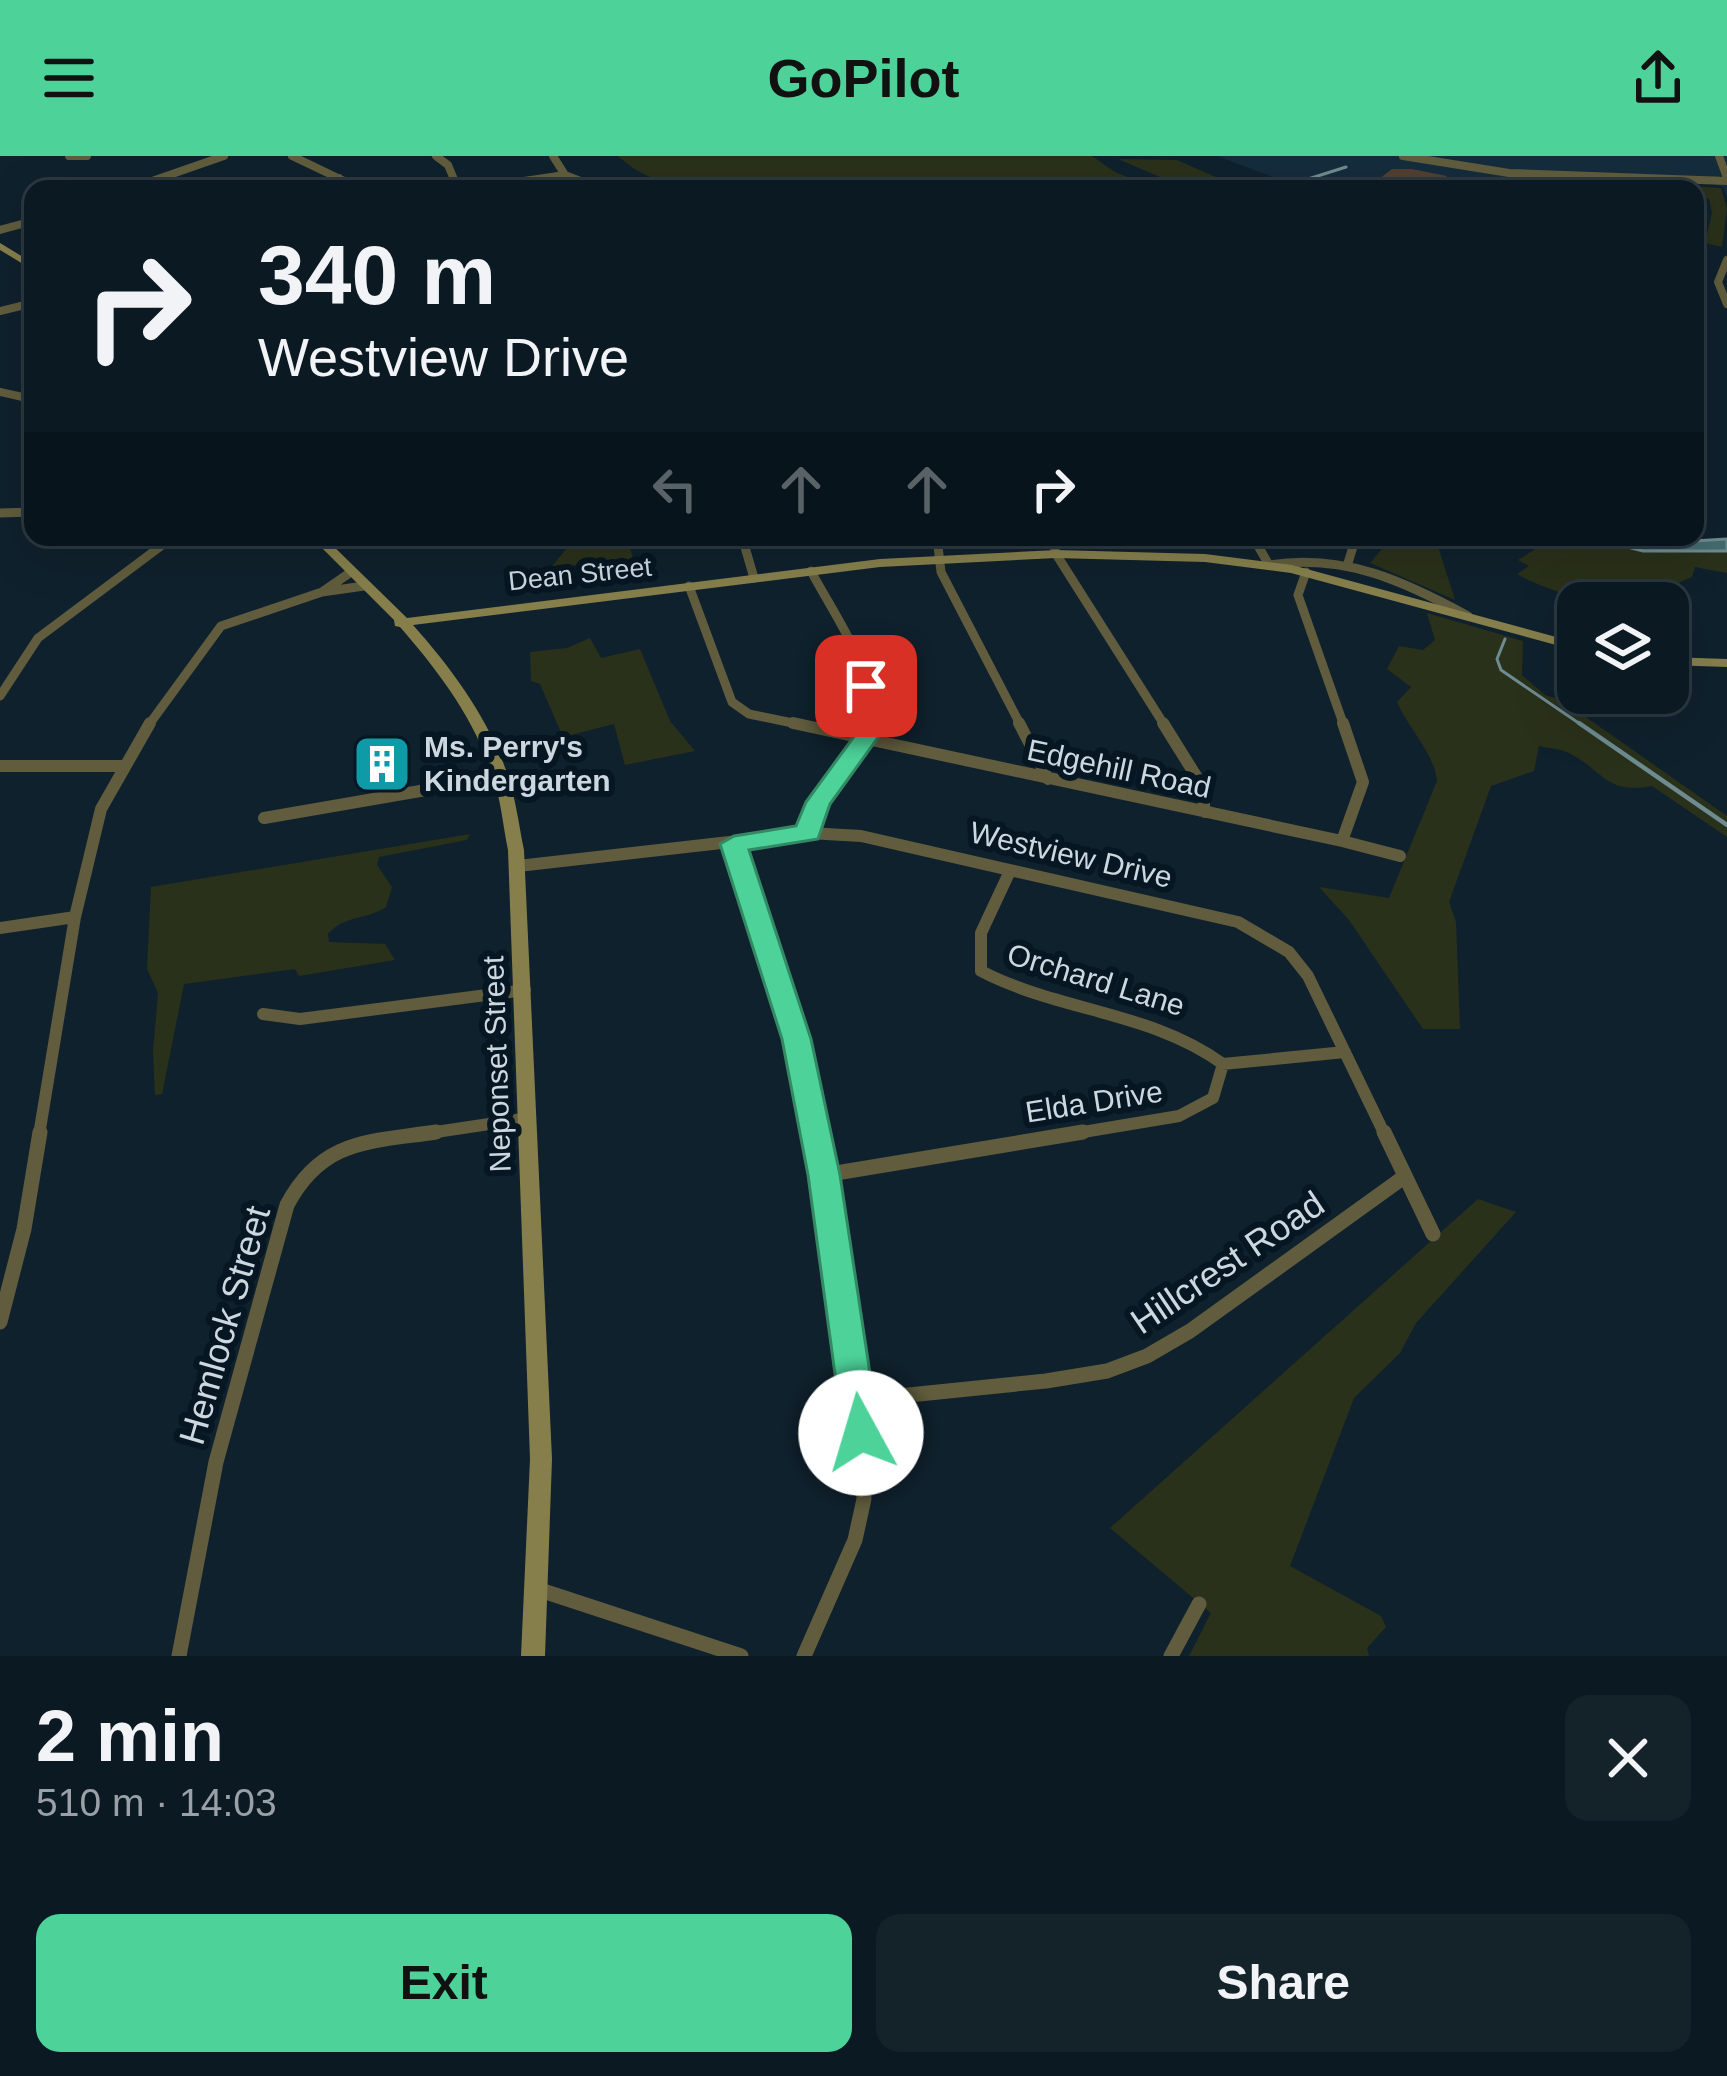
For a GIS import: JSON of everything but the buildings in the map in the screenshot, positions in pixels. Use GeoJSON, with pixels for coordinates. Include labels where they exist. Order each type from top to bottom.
{"type":"FeatureCollection","features":[{"type":"Feature","properties":{"kind":"main road","name":"Neponset Street"},"geometry":{"type":"LineString","coordinates":[[326,546],[430,654],[468,704],[501,777],[518,866],[542,1459],[533,1656]]}},
{"type":"Feature","properties":{"kind":"main road","name":"Dean Street"},"geometry":{"type":"LineString","coordinates":[[400,623],[811,571],[1056,554],[1269,565],[1557,640]]}},
{"type":"Feature","properties":{"kind":"main road"},"geometry":{"type":"LineString","coordinates":[[384,606],[465,612]]}},
{"type":"Feature","properties":{"kind":"main road"},"geometry":{"type":"LineString","coordinates":[[430,654],[437,630],[465,612]]}},
{"type":"Feature","properties":{"kind":"main road"},"geometry":{"type":"LineString","coordinates":[[1689,662],[1727,663]]}},
{"type":"Feature","properties":{"kind":"street"},"geometry":{"type":"LineString","coordinates":[[69,156],[87,156]]}},
{"type":"Feature","properties":{"kind":"street"},"geometry":{"type":"LineString","coordinates":[[204,156],[214,160]]}},
{"type":"Feature","properties":{"kind":"street"},"geometry":{"type":"LineString","coordinates":[[155,180],[224,156]]}},
{"type":"Feature","properties":{"kind":"street"},"geometry":{"type":"LineString","coordinates":[[292,156],[344,180]]}},
{"type":"Feature","properties":{"kind":"street"},"geometry":{"type":"LineString","coordinates":[[436,156],[448,165],[454,180]]}},
{"type":"Feature","properties":{"kind":"street"},"geometry":{"type":"LineString","coordinates":[[554,156],[565,175]]}},
{"type":"Feature","properties":{"kind":"street"},"geometry":{"type":"LineString","coordinates":[[1403,156],[1492,171],[1668,180]]}},
{"type":"Feature","properties":{"kind":"street"},"geometry":{"type":"LineString","coordinates":[[1492,156],[1492,171]]}},
{"type":"Feature","properties":{"kind":"street"},"geometry":{"type":"LineString","coordinates":[[1718,156],[1727,183]]}},
{"type":"Feature","properties":{"kind":"street"},"geometry":{"type":"LineString","coordinates":[[531,180],[565,175],[578,180]]}},
{"type":"Feature","properties":{"kind":"street"},"geometry":{"type":"LineString","coordinates":[[333,180],[340,178]]}},
{"type":"Feature","properties":{"kind":"street"},"geometry":{"type":"LineString","coordinates":[[1727,260],[1718,282],[1727,304]]}},
{"type":"Feature","properties":{"kind":"street"},"geometry":{"type":"LineString","coordinates":[[0,697],[38,638],[161,546]]}},
{"type":"Feature","properties":{"kind":"street"},"geometry":{"type":"LineString","coordinates":[[745,546],[754,578]]}},
{"type":"Feature","properties":{"kind":"street"},"geometry":{"type":"LineString","coordinates":[[938,546],[940,572],[1048,779]]}},
{"type":"Feature","properties":{"kind":"street"},"geometry":{"type":"LineString","coordinates":[[1054,546],[1202,784],[1204,812]]}},
{"type":"Feature","properties":{"kind":"street"},"geometry":{"type":"LineString","coordinates":[[1258,546],[1269,565]]}},
{"type":"Feature","properties":{"kind":"street"},"geometry":{"type":"LineString","coordinates":[[1348,563],[1353,546]]}},
{"type":"Feature","properties":{"kind":"street","name":"Dean Street"},"geometry":{"type":"LineString","coordinates":[[1269,565],[1304,557],[1348,563],[1417,587],[1471,617]]}},
{"type":"Feature","properties":{"kind":"street"},"geometry":{"type":"LineString","coordinates":[[809,833],[818,802],[867,740],[875,719],[811,571]]}},
{"type":"Feature","properties":{"kind":"street"},"geometry":{"type":"LineString","coordinates":[[1306,572],[1298,596],[1363,782],[1342,841]]}},
{"type":"Feature","properties":{"kind":"street"},"geometry":{"type":"LineString","coordinates":[[0,1322],[24,1229],[92,837],[122,766],[178,678],[221,626],[357,579]]}},
{"type":"Feature","properties":{"kind":"street"},"geometry":{"type":"LineString","coordinates":[[322,592],[357,579]]}},
{"type":"Feature","properties":{"kind":"street","name":"Edgehill Road"},"geometry":{"type":"LineString","coordinates":[[689,586],[732,702],[740,710],[1400,856]]}},
{"type":"Feature","properties":{"kind":"street"},"geometry":{"type":"LineString","coordinates":[[0,766],[122,766]]}},
{"type":"Feature","properties":{"kind":"street"},"geometry":{"type":"LineString","coordinates":[[264,818],[501,777]]}},
{"type":"Feature","properties":{"kind":"street","name":"Westview Drive"},"geometry":{"type":"LineString","coordinates":[[518,866],[809,833],[886,840],[1253,928],[1289,952],[1308,976],[1433,1234]]}},
{"type":"Feature","properties":{"kind":"street"},"geometry":{"type":"LineString","coordinates":[[734,844],[796,1039],[824,1175],[860,1400],[864,1499],[855,1540],[804,1656]]}},
{"type":"Feature","properties":{"kind":"street","name":"Orchard Lane"},"geometry":{"type":"LineString","coordinates":[[1010,871],[978,943],[975,957],[981,971],[1019,988],[1166,1026],[1198,1042],[1223,1064]]}},
{"type":"Feature","properties":{"kind":"street"},"geometry":{"type":"LineString","coordinates":[[0,928],[75,917]]}},
{"type":"Feature","properties":{"kind":"street"},"geometry":{"type":"LineString","coordinates":[[263,1014],[299,1019],[524,990]]}},
{"type":"Feature","properties":{"kind":"street"},"geometry":{"type":"LineString","coordinates":[[1223,1064],[1345,1052]]}},
{"type":"Feature","properties":{"kind":"street","name":"Elda Drive"},"geometry":{"type":"LineString","coordinates":[[824,1175],[1179,1115],[1213,1098],[1223,1064]]}},
{"type":"Feature","properties":{"kind":"street","name":"Hemlock Street"},"geometry":{"type":"LineString","coordinates":[[179,1656],[221,1440],[287,1205],[302,1177],[343,1146],[529,1118]]}},
{"type":"Feature","properties":{"kind":"street","name":"Hillcrest Road"},"geometry":{"type":"LineString","coordinates":[[860,1400],[1046,1381],[1107,1371],[1147,1356],[1404,1177]]}},
{"type":"Feature","properties":{"kind":"street"},"geometry":{"type":"LineString","coordinates":[[537,1589],[741,1656]]}},
{"type":"Feature","properties":{"kind":"street"},"geometry":{"type":"LineString","coordinates":[[1171,1656],[1199,1604]]}},
{"type":"Feature","properties":{"kind":"shaded area"},"geometry":{"type":"Polygon","coordinates":[[[618,156],[1092,156],[1134,180],[657,180],[618,156]]]}},
{"type":"Feature","properties":{"kind":"shaded area"},"geometry":{"type":"Polygon","coordinates":[[[1217,156],[1727,156],[1727,198],[1723,187],[1704,180],[1281,180],[1217,156]]]}},
{"type":"Feature","properties":{"kind":"shaded area"},"geometry":{"type":"Polygon","coordinates":[[[1118,159],[1177,160],[1223,180],[1167,180],[1118,159]]]}},
{"type":"Feature","properties":{"kind":"shaded area"},"geometry":{"type":"Polygon","coordinates":[[[1704,187],[1721,188],[1727,208],[1722,247],[1705,243],[1712,213],[1709,199],[1704,197],[1704,187]]]}},
{"type":"Feature","properties":{"kind":"shaded area"},"geometry":{"type":"Polygon","coordinates":[[[1727,539],[1727,551],[1643,551],[1624,546],[1704,546],[1704,540],[1727,539]]]}},
{"type":"Feature","properties":{"kind":"shaded area"},"geometry":{"type":"Polygon","coordinates":[[[569,546],[629,546],[636,566],[590,571],[588,564],[564,566],[563,582],[535,587],[569,546]]]}},
{"type":"Feature","properties":{"kind":"shaded area"},"geometry":{"type":"Polygon","coordinates":[[[1384,546],[1438,546],[1455,600],[1370,563],[1384,546]]]}},
{"type":"Feature","properties":{"kind":"shaded area"},"geometry":{"type":"Polygon","coordinates":[[[1540,546],[1727,551],[1727,573],[1695,567],[1692,577],[1680,582],[1557,582],[1557,591],[1517,574],[1529,566],[1518,560],[1540,546]]]}},
{"type":"Feature","properties":{"kind":"shaded area"},"geometry":{"type":"Polygon","coordinates":[[[1427,613],[1523,641],[1522,675],[1545,695],[1557,698],[1557,714],[1583,714],[1727,816],[1727,837],[1652,786],[1614,784],[1569,753],[1539,746],[1534,771],[1491,786],[1449,902],[1456,922],[1460,1029],[1423,1029],[1349,920],[1319,887],[1389,898],[1437,781],[1432,761],[1397,702],[1411,687],[1387,669],[1399,646],[1423,650],[1435,640],[1427,613]]]}},
{"type":"Feature","properties":{"kind":"shaded area"},"geometry":{"type":"Polygon","coordinates":[[[590,638],[601,658],[640,649],[670,721],[695,751],[625,765],[614,724],[563,737],[540,684],[531,681],[530,652],[567,648],[590,638]]]}},
{"type":"Feature","properties":{"kind":"shaded area"},"geometry":{"type":"Polygon","coordinates":[[[470,834],[467,840],[379,857],[377,865],[392,887],[386,907],[328,934],[329,942],[385,944],[395,960],[299,976],[295,969],[184,984],[162,1094],[155,1095],[158,993],[147,969],[151,887],[470,834]]]}},
{"type":"Feature","properties":{"kind":"shaded area"},"geometry":{"type":"Polygon","coordinates":[[[1478,1199],[1516,1212],[1416,1323],[1400,1353],[1354,1398],[1290,1566],[1381,1616],[1386,1627],[1367,1648],[1369,1656],[1189,1656],[1211,1613],[1110,1528],[1478,1199]]]}},
{"type":"Feature","properties":{"kind":"waterway"},"geometry":{"type":"LineString","coordinates":[[1305,180],[1346,167]]}},
{"type":"Feature","properties":{"kind":"waterway"},"geometry":{"type":"LineString","coordinates":[[1505,639],[1497,659],[1501,670],[1583,726]]}},
{"type":"Feature","properties":{"kind":"waterway"},"geometry":{"type":"LineString","coordinates":[[1579,723],[1727,825]]}},
{"type":"Feature","properties":{"kind":"place","name":"Ms. Perry's Kindergarten"},"geometry":{"type":"Point","coordinates":[382,764]}},
{"type":"Feature","properties":{"kind":"route"},"geometry":{"type":"LineString","coordinates":[[861,1433],[860,1400],[824,1175],[796,1039],[734,844],[809,833],[818,802],[873,728],[866,686]]}}]}
